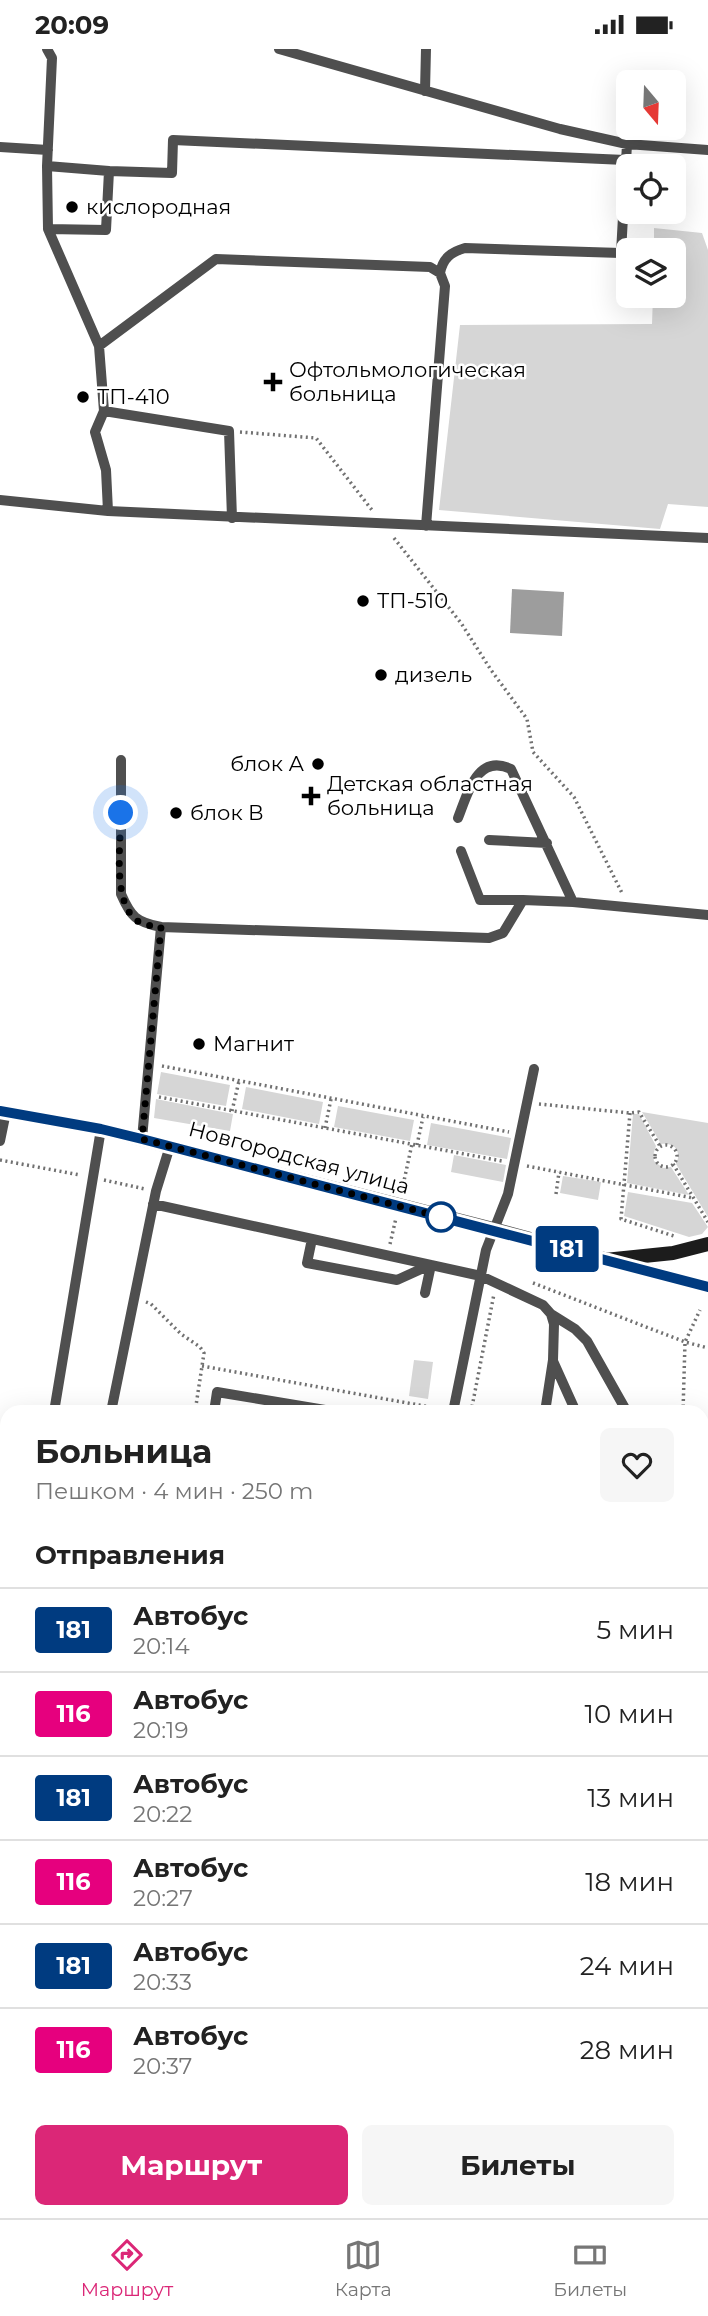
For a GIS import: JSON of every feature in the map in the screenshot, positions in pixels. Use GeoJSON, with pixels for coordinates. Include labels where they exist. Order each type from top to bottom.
{"type":"FeatureCollection","features":[{"type":"Feature","properties":{"kind":"main road"},"geometry":{"type":"LineString","coordinates":[[606,1261],[673,1253],[708,1244]]}},
{"type":"Feature","properties":{"kind":"street","name":"Новгородская улица"},"geometry":{"type":"LineString","coordinates":[[3,1112],[142,1139],[708,1287]]}},
{"type":"Feature","properties":{"kind":"lane"},"geometry":{"type":"LineString","coordinates":[[47,49],[52,58],[47,166],[48,229],[99,346],[104,411],[95,432],[106,470],[108,511]]}},
{"type":"Feature","properties":{"kind":"lane"},"geometry":{"type":"LineString","coordinates":[[279,49],[560,129],[627,144],[708,150]]}},
{"type":"Feature","properties":{"kind":"lane"},"geometry":{"type":"LineString","coordinates":[[425,91],[426,49]]}},
{"type":"Feature","properties":{"kind":"lane"},"geometry":{"type":"LineString","coordinates":[[47,166],[172,173],[173,140],[616,160]]}},
{"type":"Feature","properties":{"kind":"lane"},"geometry":{"type":"LineString","coordinates":[[626,154],[627,144]]}},
{"type":"Feature","properties":{"kind":"lane"},"geometry":{"type":"LineString","coordinates":[[0,147],[48,150]]}},
{"type":"Feature","properties":{"kind":"lane"},"geometry":{"type":"LineString","coordinates":[[48,229],[106,230],[109,171]]}},
{"type":"Feature","properties":{"kind":"lane"},"geometry":{"type":"LineString","coordinates":[[426,526],[445,286],[440,273],[441,266],[451,253],[465,247],[621,253],[622,224]]}},
{"type":"Feature","properties":{"kind":"lane"},"geometry":{"type":"LineString","coordinates":[[99,346],[216,260],[430,267],[440,273]]}},
{"type":"Feature","properties":{"kind":"lane"},"geometry":{"type":"LineString","coordinates":[[104,411],[229,431],[232,518]]}},
{"type":"Feature","properties":{"kind":"lane"},"geometry":{"type":"LineString","coordinates":[[0,509],[0,500],[108,511],[232,518],[708,538]]}},
{"type":"Feature","properties":{"kind":"lane"},"geometry":{"type":"LineString","coordinates":[[121,760],[121,894],[128,910],[140,923],[161,927],[489,938],[503,933],[523,900]]}},
{"type":"Feature","properties":{"kind":"lane"},"geometry":{"type":"LineString","coordinates":[[458,818],[474,778],[487,767],[500,764],[511,769],[573,902]]}},
{"type":"Feature","properties":{"kind":"lane"},"geometry":{"type":"LineString","coordinates":[[489,840],[547,843]]}},
{"type":"Feature","properties":{"kind":"lane"},"geometry":{"type":"LineString","coordinates":[[461,851],[480,899],[573,902],[708,915]]}},
{"type":"Feature","properties":{"kind":"lane"},"geometry":{"type":"LineString","coordinates":[[142,1139],[161,927]]}},
{"type":"Feature","properties":{"kind":"lane"},"geometry":{"type":"LineString","coordinates":[[454,1405],[486,1250],[508,1194],[534,1069]]}},
{"type":"Feature","properties":{"kind":"lane"},"geometry":{"type":"LineString","coordinates":[[0,1141],[3,1112]]}},
{"type":"Feature","properties":{"kind":"lane"},"geometry":{"type":"LineString","coordinates":[[55,1405],[101,1129]]}},
{"type":"Feature","properties":{"kind":"lane"},"geometry":{"type":"LineString","coordinates":[[112,1405],[153,1204],[170,1146]]}},
{"type":"Feature","properties":{"kind":"lane"},"geometry":{"type":"LineString","coordinates":[[153,1204],[481,1276],[496,1282],[543,1305],[551,1314],[575,1329],[587,1341],[623,1405]]}},
{"type":"Feature","properties":{"kind":"lane"},"geometry":{"type":"LineString","coordinates":[[312,1239],[307,1263],[397,1280],[431,1265]]}},
{"type":"Feature","properties":{"kind":"lane"},"geometry":{"type":"LineString","coordinates":[[425,1293],[431,1265]]}},
{"type":"Feature","properties":{"kind":"lane"},"geometry":{"type":"LineString","coordinates":[[546,1405],[553,1360],[554,1324],[551,1314]]}},
{"type":"Feature","properties":{"kind":"lane"},"geometry":{"type":"LineString","coordinates":[[553,1360],[573,1405]]}},
{"type":"Feature","properties":{"kind":"lane"},"geometry":{"type":"LineString","coordinates":[[215,1405],[217,1392],[295,1405]]}},
{"type":"Feature","properties":{"kind":"path"},"geometry":{"type":"LineString","coordinates":[[229,431],[316,438],[461,624],[527,719],[533,752],[574,797],[630,907]]}},
{"type":"Feature","properties":{"kind":"path"},"geometry":{"type":"LineString","coordinates":[[149,1064],[521,1135]]}},
{"type":"Feature","properties":{"kind":"path"},"geometry":{"type":"LineString","coordinates":[[232,1111],[239,1081]]}},
{"type":"Feature","properties":{"kind":"path"},"geometry":{"type":"LineString","coordinates":[[145,1094],[693,1198]]}},
{"type":"Feature","properties":{"kind":"path"},"geometry":{"type":"LineString","coordinates":[[325,1128],[331,1098]]}},
{"type":"Feature","properties":{"kind":"path"},"geometry":{"type":"LineString","coordinates":[[527,1103],[639,1112],[660,1146]]}},
{"type":"Feature","properties":{"kind":"path"},"geometry":{"type":"LineString","coordinates":[[630,1113],[621,1219],[680,1237]]}},
{"type":"Feature","properties":{"kind":"path"},"geometry":{"type":"LineString","coordinates":[[417,1145],[424,1116]]}},
{"type":"Feature","properties":{"kind":"path"},"geometry":{"type":"LineString","coordinates":[[660,1146],[674,1149],[676,1160],[673,1164],[663,1166],[656,1160],[655,1155],[660,1146]]}},
{"type":"Feature","properties":{"kind":"path"},"geometry":{"type":"LineString","coordinates":[[673,1164],[708,1221]]}},
{"type":"Feature","properties":{"kind":"path"},"geometry":{"type":"LineString","coordinates":[[556,1194],[559,1172]]}},
{"type":"Feature","properties":{"kind":"path"},"geometry":{"type":"LineString","coordinates":[[472,1405],[496,1282]]}},
{"type":"Feature","properties":{"kind":"path"},"geometry":{"type":"LineString","coordinates":[[134,1299],[151,1304],[181,1335],[200,1347],[204,1353],[196,1405]]}},
{"type":"Feature","properties":{"kind":"path"},"geometry":{"type":"LineString","coordinates":[[683,1405],[685,1342],[700,1310]]}},
{"type":"Feature","properties":{"kind":"path"},"geometry":{"type":"LineString","coordinates":[[202,1366],[415,1405]]}},
{"type":"Feature","properties":{"kind":"shaded area"},"geometry":{"type":"Polygon","coordinates":[[[654,228],[702,233],[708,250],[708,507],[668,504],[660,529],[439,510],[460,325],[652,324],[653,308],[686,308],[686,238],[654,238],[654,228]]]}},
{"type":"Feature","properties":{"kind":"shaded area"},"geometry":{"type":"Polygon","coordinates":[[[512,589],[564,592],[562,636],[510,633],[512,589]]]}},
{"type":"Feature","properties":{"kind":"shaded area"},"geometry":{"type":"Polygon","coordinates":[[[161,1072],[230,1085],[226,1106],[157,1094],[161,1072]]]}},
{"type":"Feature","properties":{"kind":"shaded area"},"geometry":{"type":"Polygon","coordinates":[[[246,1087],[323,1102],[319,1124],[242,1109],[246,1087]]]}},
{"type":"Feature","properties":{"kind":"shaded area"},"geometry":{"type":"Polygon","coordinates":[[[156,1099],[233,1114],[230,1131],[154,1118],[156,1099]]]}},
{"type":"Feature","properties":{"kind":"shaded area"},"geometry":{"type":"Polygon","coordinates":[[[338,1106],[414,1120],[410,1141],[334,1127],[338,1106]]]}},
{"type":"Feature","properties":{"kind":"shaded area"},"geometry":{"type":"Polygon","coordinates":[[[642,1112],[708,1123],[708,1217],[676,1164],[678,1152],[673,1146],[661,1144],[642,1112]]]}},
{"type":"Feature","properties":{"kind":"shaded area"},"geometry":{"type":"Polygon","coordinates":[[[633,1114],[639,1114],[656,1146],[654,1161],[663,1168],[671,1167],[689,1195],[627,1183],[633,1114]]]}},
{"type":"Feature","properties":{"kind":"shaded area"},"geometry":{"type":"Polygon","coordinates":[[[431,1123],[511,1138],[507,1159],[427,1145],[431,1123]]]}},
{"type":"Feature","properties":{"kind":"shaded area"},"geometry":{"type":"Polygon","coordinates":[[[454,1155],[506,1165],[503,1182],[451,1172],[454,1155]]]}},
{"type":"Feature","properties":{"kind":"shaded area"},"geometry":{"type":"Polygon","coordinates":[[[563,1176],[601,1182],[598,1200],[560,1193],[563,1176]]]}},
{"type":"Feature","properties":{"kind":"shaded area"},"geometry":{"type":"Polygon","coordinates":[[[628,1192],[692,1203],[708,1227],[702,1234],[689,1237],[624,1216],[628,1192]]]}},
{"type":"Feature","properties":{"kind":"shaded area"},"geometry":{"type":"Polygon","coordinates":[[[414,1360],[433,1362],[428,1399],[409,1396],[414,1360]]]}},
{"type":"Feature","properties":{"kind":"bus line","name":"181"},"geometry":{"type":"LineString","coordinates":[[0,1111],[142,1139],[708,1287]]}},
{"type":"Feature","properties":{"kind":"place","name":"кислородная"},"geometry":{"type":"Point","coordinates":[72,207]}},
{"type":"Feature","properties":{"kind":"place","name":"Офтольмологическая больница"},"geometry":{"type":"Point","coordinates":[273,382]}},
{"type":"Feature","properties":{"kind":"place","name":"ТП-410"},"geometry":{"type":"Point","coordinates":[83,397]}},
{"type":"Feature","properties":{"kind":"place","name":"ТП-510"},"geometry":{"type":"Point","coordinates":[363,601]}},
{"type":"Feature","properties":{"kind":"place","name":"дизель"},"geometry":{"type":"Point","coordinates":[381,675]}},
{"type":"Feature","properties":{"kind":"place","name":"блок А"},"geometry":{"type":"Point","coordinates":[318,764]}},
{"type":"Feature","properties":{"kind":"place","name":"Детская областная больница"},"geometry":{"type":"Point","coordinates":[311,796]}},
{"type":"Feature","properties":{"kind":"place","name":"блок В"},"geometry":{"type":"Point","coordinates":[176,813]}},
{"type":"Feature","properties":{"kind":"place","name":"Магнит"},"geometry":{"type":"Point","coordinates":[199,1044]}},
{"type":"Feature","properties":{"kind":"route"},"geometry":{"type":"LineString","coordinates":[[121,813],[121,894],[128,910],[140,923],[161,927],[142,1139],[441,1217]]}}]}
